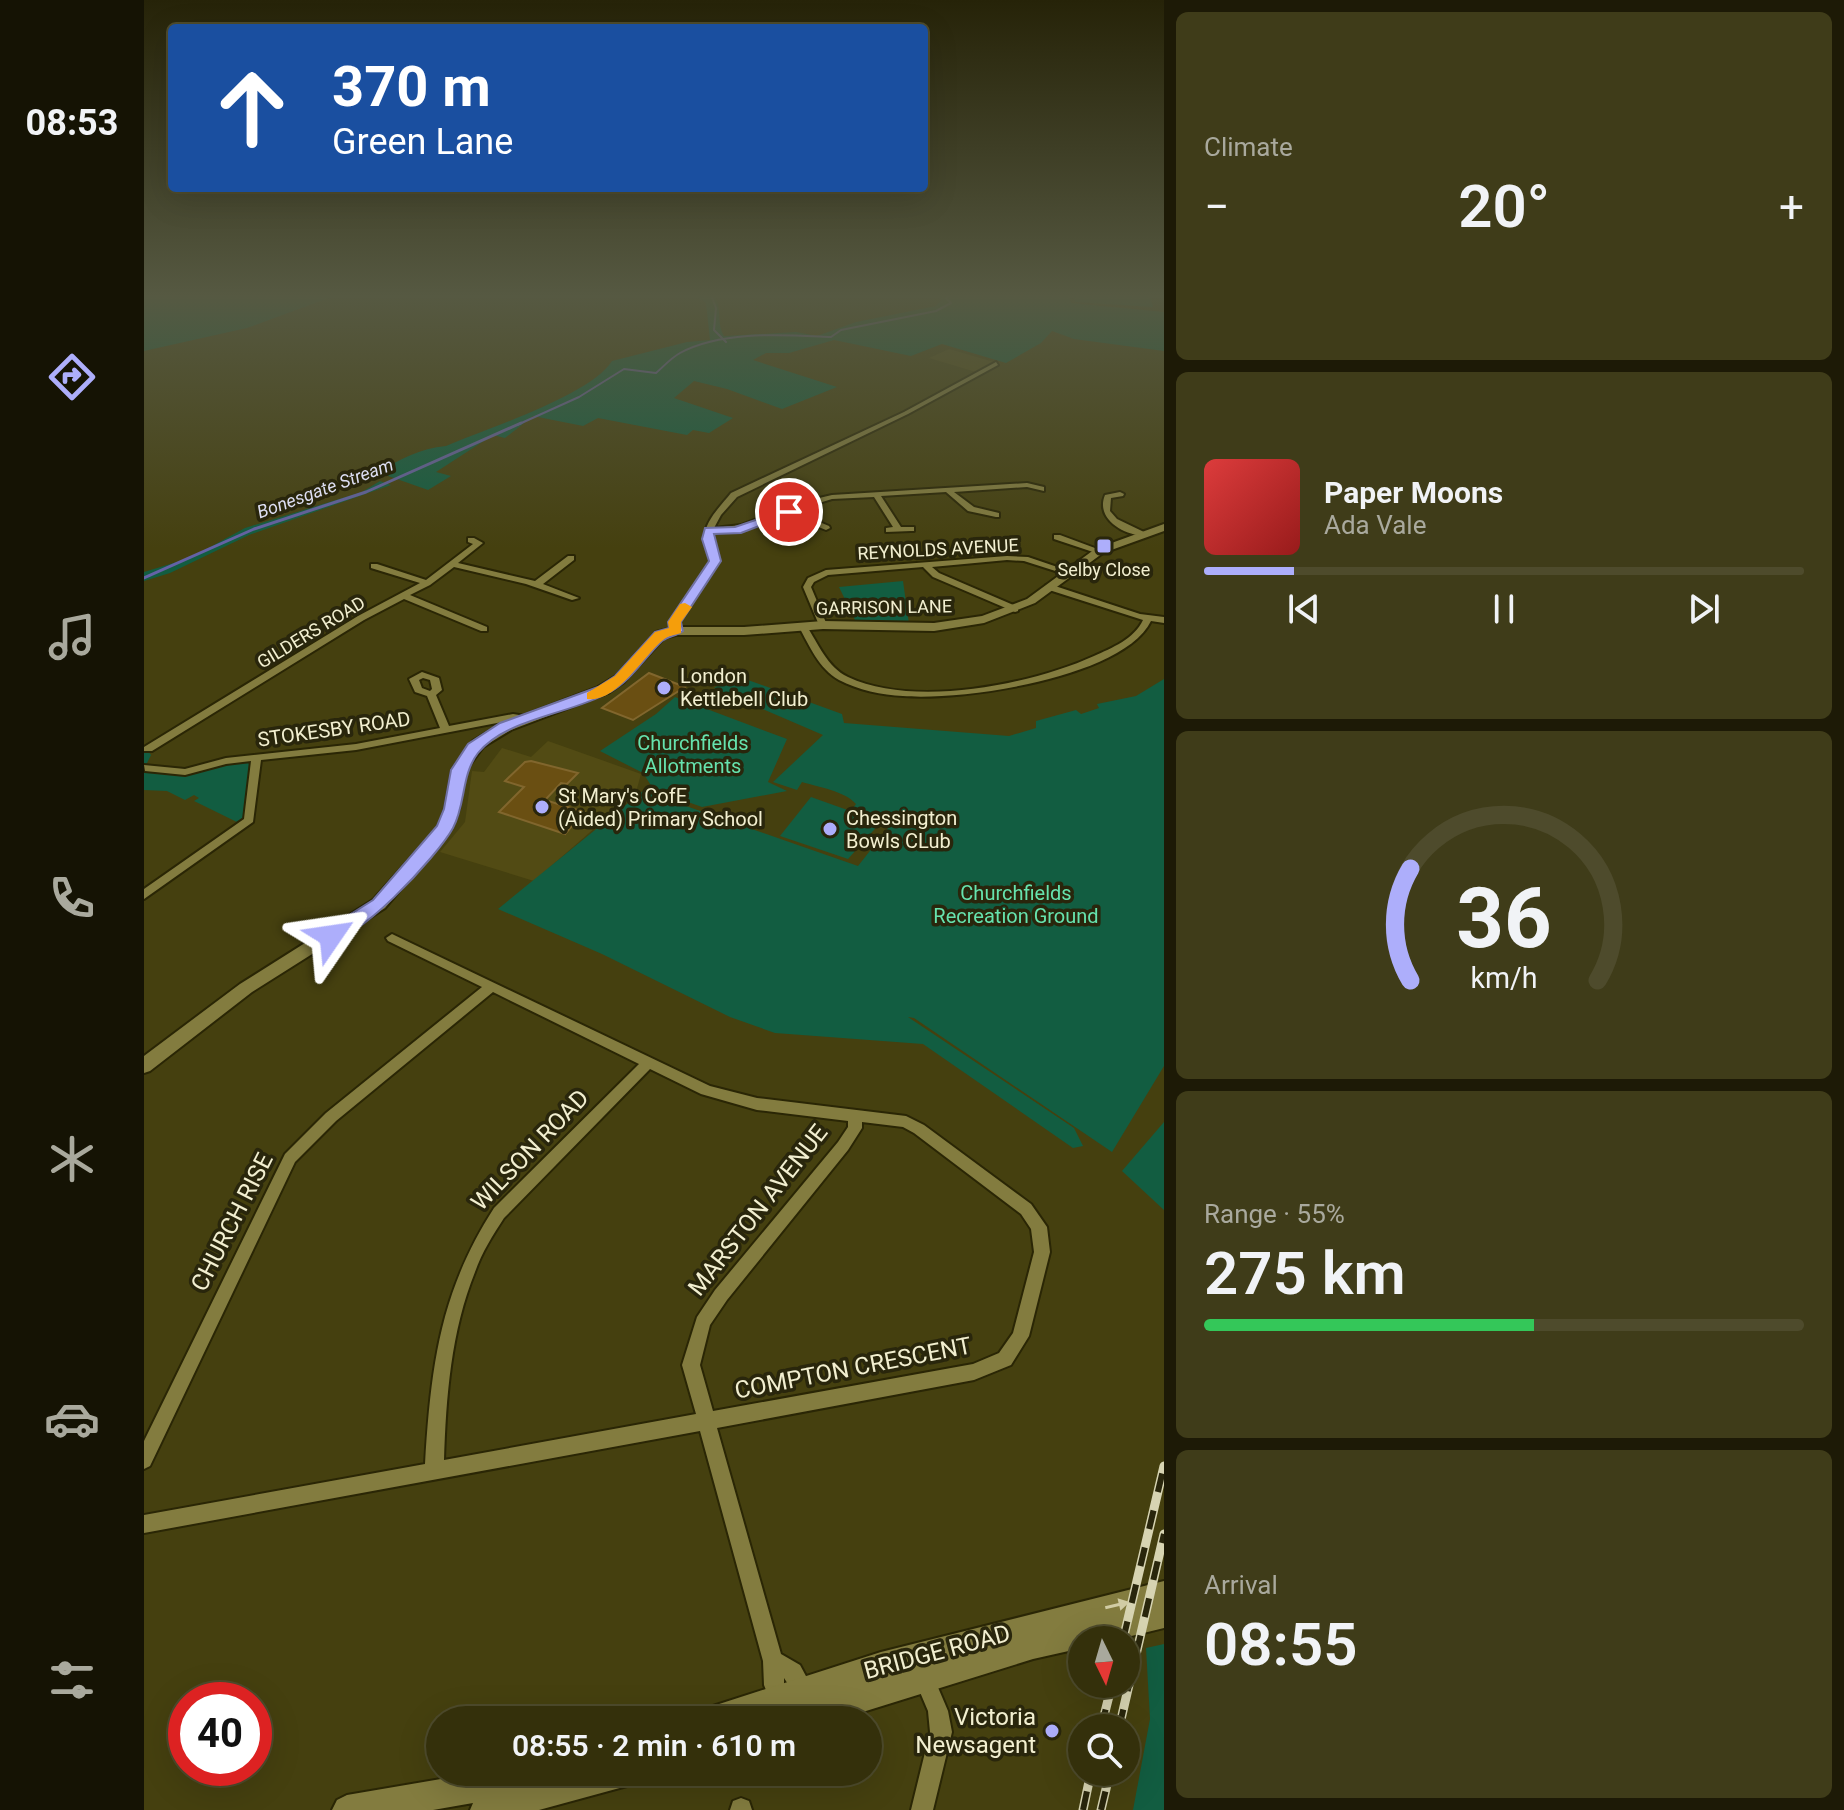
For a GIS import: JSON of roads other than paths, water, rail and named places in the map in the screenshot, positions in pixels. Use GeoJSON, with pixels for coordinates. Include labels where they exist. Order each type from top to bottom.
{"type":"FeatureCollection","features":[{"type":"Feature","properties":{"kind":"street"},"geometry":{"type":"LineString","coordinates":[[144,1066],[246,988],[379,904],[445,828],[459,770],[474,748],[488,736],[603,690],[620,679],[660,635],[676,631],[675,622],[715,561],[708,539],[709,531],[734,495],[906,413],[968,379]]}},
{"type":"Feature","properties":{"kind":"street"},"geometry":{"type":"LineString","coordinates":[[709,531],[736,530],[817,499],[1027,485],[1041,489]]}},
{"type":"Feature","properties":{"kind":"street"},"geometry":{"type":"LineString","coordinates":[[949,491],[971,509],[996,515]]}},
{"type":"Feature","properties":{"kind":"street"},"geometry":{"type":"LineString","coordinates":[[1120,494],[1108,497],[1106,512],[1116,522],[1141,534]]}},
{"type":"Feature","properties":{"kind":"street"},"geometry":{"type":"LineString","coordinates":[[877,495],[894,530],[911,529]]}},
{"type":"Feature","properties":{"kind":"street"},"geometry":{"type":"LineString","coordinates":[[789,512],[826,528]]}},
{"type":"Feature","properties":{"kind":"street","name":"GARRISON LANE"},"geometry":{"type":"LineString","coordinates":[[676,631],[744,631],[823,625],[934,627],[984,619],[1015,609],[1099,551],[1164,527]]}},
{"type":"Feature","properties":{"kind":"street"},"geometry":{"type":"LineString","coordinates":[[1057,537],[1099,551]]}},
{"type":"Feature","properties":{"kind":"street","name":"GILDERS ROAD"},"geometry":{"type":"LineString","coordinates":[[144,769],[151,755],[146,748],[361,618],[427,583],[480,542]]}},
{"type":"Feature","properties":{"kind":"street","name":"REYNOLDS AVENUE"},"geometry":{"type":"LineString","coordinates":[[823,625],[807,587],[811,580],[826,573],[1025,559],[1068,572]]}},
{"type":"Feature","properties":{"kind":"street"},"geometry":{"type":"LineString","coordinates":[[537,584],[564,561]]}},
{"type":"Feature","properties":{"kind":"street"},"geometry":{"type":"LineString","coordinates":[[453,564],[537,584],[575,598]]}},
{"type":"Feature","properties":{"kind":"street"},"geometry":{"type":"LineString","coordinates":[[925,565],[936,575],[1015,609]]}},
{"type":"Feature","properties":{"kind":"street"},"geometry":{"type":"LineString","coordinates":[[382,566],[427,583]]}},
{"type":"Feature","properties":{"kind":"street"},"geometry":{"type":"LineString","coordinates":[[1049,587],[1148,618],[1164,620]]}},
{"type":"Feature","properties":{"kind":"street"},"geometry":{"type":"LineString","coordinates":[[404,596],[484,629]]}},
{"type":"Feature","properties":{"kind":"street"},"geometry":{"type":"LineString","coordinates":[[803,627],[833,672],[858,685],[908,692],[963,692],[1003,688],[1061,675],[1121,646],[1141,631],[1148,618]]}},
{"type":"Feature","properties":{"kind":"street"},"geometry":{"type":"LineString","coordinates":[[431,694],[446,730]]}},
{"type":"Feature","properties":{"kind":"street","name":"STOKESBY ROAD"},"geometry":{"type":"LineString","coordinates":[[144,769],[185,772],[212,764],[348,749],[519,716],[528,719]]}},
{"type":"Feature","properties":{"kind":"street"},"geometry":{"type":"LineString","coordinates":[[472,725],[488,736]]}},
{"type":"Feature","properties":{"kind":"street"},"geometry":{"type":"LineString","coordinates":[[144,895],[249,820],[256,759]]}},
{"type":"Feature","properties":{"kind":"street","name":"COMPTON CRESCENT"},"geometry":{"type":"LineString","coordinates":[[144,1524],[974,1372],[1005,1359],[1021,1336],[1042,1252],[1042,1237],[1033,1216],[919,1129],[906,1122],[757,1104],[725,1096],[648,1063],[392,938]]}},
{"type":"Feature","properties":{"kind":"street","name":"CHURCH RISE"},"geometry":{"type":"LineString","coordinates":[[144,1460],[290,1158],[331,1117],[491,987]]}},
{"type":"Feature","properties":{"kind":"street","name":"WILSON ROAD"},"geometry":{"type":"LineString","coordinates":[[434,1470],[441,1363],[477,1247],[499,1213],[648,1063]]}},
{"type":"Feature","properties":{"kind":"street","name":"MARSTON AVENUE"},"geometry":{"type":"LineString","coordinates":[[791,1706],[774,1685],[773,1661],[691,1365],[703,1322],[721,1295],[843,1146],[855,1128],[855,1115]]}},
{"type":"Feature","properties":{"kind":"street","name":"BRIDGE ROAD"},"geometry":{"type":"LineString","coordinates":[[797,1706],[881,1666],[1164,1594]]}},
{"type":"Feature","properties":{"kind":"street","name":"BRIDGE ROAD"},"geometry":{"type":"LineString","coordinates":[[802,1706],[924,1678],[1033,1646],[1164,1615]]}},
{"type":"Feature","properties":{"kind":"street"},"geometry":{"type":"LineString","coordinates":[[922,1810],[941,1732],[938,1711],[924,1678]]}},
{"type":"Feature","properties":{"kind":"street"},"geometry":{"type":"LineString","coordinates":[[347,1810],[484,1786]]}},
{"type":"Feature","properties":{"kind":"street"},"geometry":{"type":"LineString","coordinates":[[485,1810],[516,1807],[583,1786]]}},
{"type":"Feature","properties":{"kind":"waterway","name":"Bonesgate Stream"},"geometry":{"type":"LineString","coordinates":[[517,425],[579,397],[607,379]]}},
{"type":"Feature","properties":{"kind":"waterway","name":"Bonesgate Stream"},"geometry":{"type":"LineString","coordinates":[[144,578],[254,529],[366,492],[521,423]]}},
{"type":"Feature","properties":{"kind":"railway"},"geometry":{"type":"LineString","coordinates":[[1126,1626],[1164,1466]]}},
{"type":"Feature","properties":{"kind":"railway"},"geometry":{"type":"LineString","coordinates":[[1122,1714],[1164,1534]]}},
{"type":"Feature","properties":{"kind":"railway"},"geometry":{"type":"LineString","coordinates":[[1104,1714],[1108,1698]]}},
{"type":"Feature","properties":{"kind":"railway"},"geometry":{"type":"LineString","coordinates":[[1083,1810],[1088,1786]]}},
{"type":"Feature","properties":{"kind":"railway"},"geometry":{"type":"LineString","coordinates":[[1101,1810],[1107,1786]]}},
{"type":"Feature","properties":{"kind":"place","name":"Selby Close"},"geometry":{"type":"Point","coordinates":[1104,546]}},
{"type":"Feature","properties":{"kind":"place","name":"London Kettlebell Club"},"geometry":{"type":"Point","coordinates":[664,688]}},
{"type":"Feature","properties":{"kind":"place","name":"St Mary's CofE (Aided) Primary School"},"geometry":{"type":"Point","coordinates":[542,807]}},
{"type":"Feature","properties":{"kind":"place","name":"Chessington Bowls CLub"},"geometry":{"type":"Point","coordinates":[830,829]}},
{"type":"Feature","properties":{"kind":"place","name":"Victoria Newsagent"},"geometry":{"type":"Point","coordinates":[1052,1731]}},
{"type":"Feature","properties":{"kind":"park label","name":"Churchfields Allotments"},"geometry":{"type":"Point","coordinates":[693,754]}},
{"type":"Feature","properties":{"kind":"park label","name":"Churchfields Recreation Ground"},"geometry":{"type":"Point","coordinates":[1016,904]}}]}
